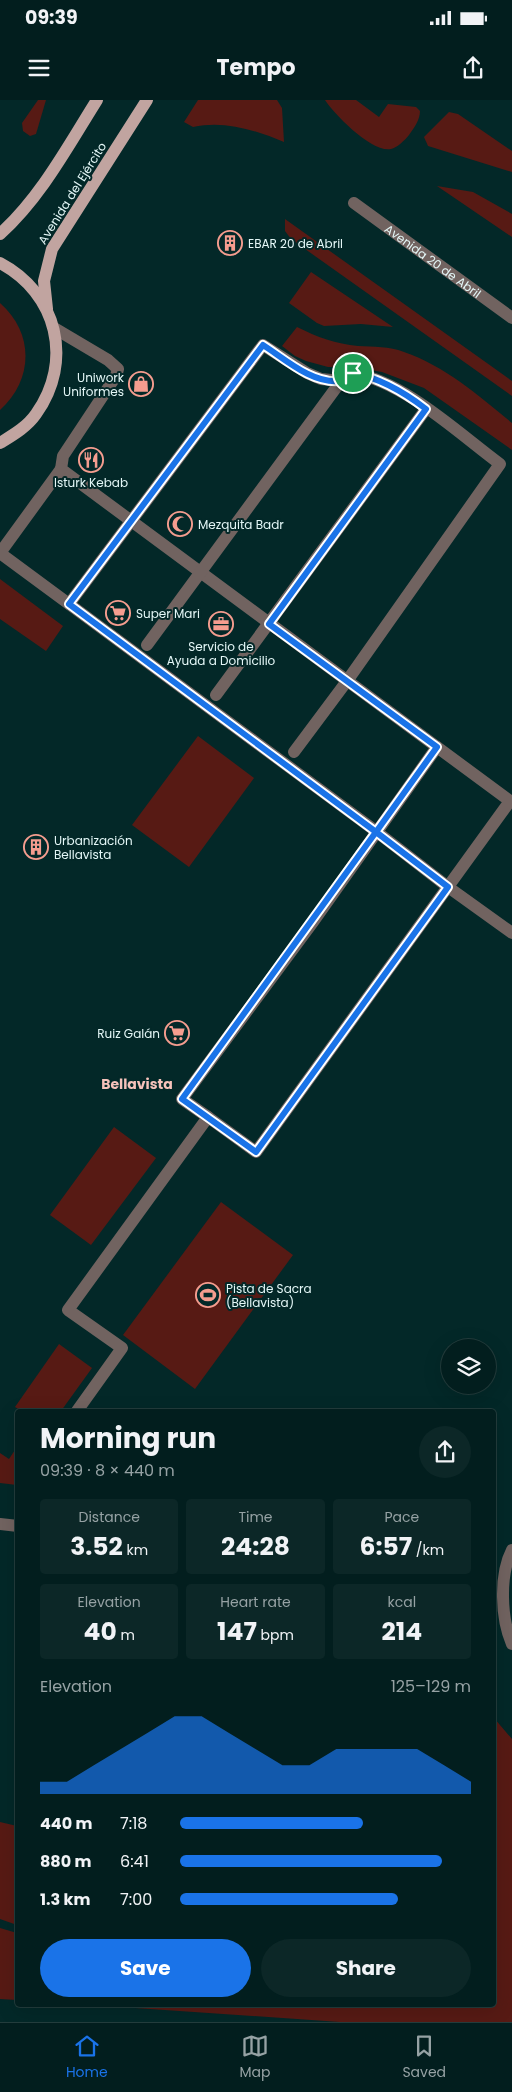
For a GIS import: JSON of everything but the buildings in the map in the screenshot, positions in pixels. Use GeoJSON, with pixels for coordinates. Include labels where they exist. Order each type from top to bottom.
{"type":"FeatureCollection","features":[{"type":"Feature","properties":{"kind":"main road"},"geometry":{"type":"LineString","coordinates":[[0,234],[17,219],[45,182],[97,100]]}},
{"type":"Feature","properties":{"kind":"main road","name":"Avenida del Ejército"},"geometry":{"type":"LineString","coordinates":[[46,309],[44,281],[52,249],[148,100]]}},
{"type":"Feature","properties":{"kind":"main road"},"geometry":{"type":"LineString","coordinates":[[0,263],[22,276],[36,291],[54,328],[57,351],[55,374],[47,396],[35,416],[18,432],[0,443]]}},
{"type":"Feature","properties":{"kind":"street","name":"Avenida 20 de Abril"},"geometry":{"type":"LineString","coordinates":[[354,203],[512,318]]}},
{"type":"Feature","properties":{"kind":"street"},"geometry":{"type":"LineString","coordinates":[[54,328],[108,360],[118,369],[116,376],[63,456],[61,469],[0,553],[512,933]]}},
{"type":"Feature","properties":{"kind":"street"},"geometry":{"type":"LineString","coordinates":[[69,604],[263,345],[307,373],[321,379],[341,381]]}},
{"type":"Feature","properties":{"kind":"street"},"geometry":{"type":"LineString","coordinates":[[147,645],[341,381],[353,373],[367,376],[411,397],[500,464],[347,681],[294,752]]}},
{"type":"Feature","properties":{"kind":"street"},"geometry":{"type":"LineString","coordinates":[[216,695],[426,409]]}},
{"type":"Feature","properties":{"kind":"street"},"geometry":{"type":"LineString","coordinates":[[61,469],[131,522],[269,624],[437,747],[510,801],[256,1152],[182,1099],[437,747]]}},
{"type":"Feature","properties":{"kind":"street"},"geometry":{"type":"LineString","coordinates":[[78,1409],[122,1348],[68,1310],[208,1117]]}},
{"type":"Feature","properties":{"kind":"street"},"geometry":{"type":"LineString","coordinates":[[0,1524],[15,1526]]}},
{"type":"Feature","properties":{"kind":"street"},"geometry":{"type":"LineString","coordinates":[[512,1550],[498,1587],[512,1644]]}},
{"type":"Feature","properties":{"kind":"shaded area"},"geometry":{"type":"Polygon","coordinates":[[[38,100],[46,100],[36,134],[30,136],[23,131],[22,123],[38,100]]]}},
{"type":"Feature","properties":{"kind":"shaded area"},"geometry":{"type":"Polygon","coordinates":[[[198,100],[277,100],[282,108],[284,142],[239,127],[205,125],[193,127],[184,122],[198,100]]]}},
{"type":"Feature","properties":{"kind":"shaded area"},"geometry":{"type":"Polygon","coordinates":[[[325,100],[356,100],[379,117],[388,104],[416,107],[420,114],[415,127],[403,141],[391,149],[383,149],[364,139],[354,131],[336,114],[325,100]]]}},
{"type":"Feature","properties":{"kind":"shaded area"},"geometry":{"type":"Polygon","coordinates":[[[449,112],[458,114],[512,151],[512,172],[428,146],[424,137],[449,112]]]}},
{"type":"Feature","properties":{"kind":"shaded area"},"geometry":{"type":"Polygon","coordinates":[[[437,186],[473,192],[512,214],[512,237],[437,186]]]}},
{"type":"Feature","properties":{"kind":"shaded area"},"geometry":{"type":"Polygon","coordinates":[[[285,219],[512,381],[512,396],[291,239],[285,231],[285,219]]]}},
{"type":"Feature","properties":{"kind":"shaded area"},"geometry":{"type":"Polygon","coordinates":[[[311,272],[393,327],[361,324],[324,326],[317,323],[289,303],[311,272]]]}},
{"type":"Feature","properties":{"kind":"shaded area"},"geometry":{"type":"Polygon","coordinates":[[[0,303],[19,328],[26,356],[19,384],[11,398],[0,410],[0,303]]]}},
{"type":"Feature","properties":{"kind":"shaded area"},"geometry":{"type":"Polygon","coordinates":[[[297,327],[319,337],[342,344],[398,350],[434,365],[487,402],[512,423],[512,450],[424,388],[382,372],[353,367],[328,367],[295,356],[282,346],[297,327]]]}},
{"type":"Feature","properties":{"kind":"shaded area"},"geometry":{"type":"Polygon","coordinates":[[[0,579],[63,626],[46,651],[0,619],[0,579]]]}},
{"type":"Feature","properties":{"kind":"shaded area"},"geometry":{"type":"Polygon","coordinates":[[[198,736],[254,778],[189,867],[132,825],[198,736]]]}},
{"type":"Feature","properties":{"kind":"shaded area"},"geometry":{"type":"Polygon","coordinates":[[[114,1127],[156,1158],[91,1245],[50,1215],[114,1127]]]}},
{"type":"Feature","properties":{"kind":"shaded area","name":"Pista de Sacra (Bellavista)"},"geometry":{"type":"Polygon","coordinates":[[[221,1202],[293,1255],[195,1389],[123,1335],[221,1202]]]}},
{"type":"Feature","properties":{"kind":"shaded area"},"geometry":{"type":"Polygon","coordinates":[[[59,1344],[92,1368],[62,1409],[18,1409],[15,1407],[59,1344]]]}},
{"type":"Feature","properties":{"kind":"shaded area"},"geometry":{"type":"Polygon","coordinates":[[[15,1450],[15,1485],[0,1483],[0,1453],[9,1459],[15,1450]]]}},
{"type":"Feature","properties":{"kind":"shaded area"},"geometry":{"type":"Polygon","coordinates":[[[496,1720],[512,1739],[512,2022],[340,2022],[121,2007],[496,2007],[496,1720]]]}},
{"type":"Feature","properties":{"kind":"shaded area"},"geometry":{"type":"Polygon","coordinates":[[[0,1822],[15,1826],[15,1924],[0,1919],[0,1822]]]}},
{"type":"Feature","properties":{"kind":"shaded area"},"geometry":{"type":"Polygon","coordinates":[[[0,1928],[15,1932],[15,2000],[0,1999],[0,1928]]]}},
{"type":"Feature","properties":{"kind":"place","name":"EBAR 20 de Abril"},"geometry":{"type":"Point","coordinates":[230,243]}},
{"type":"Feature","properties":{"kind":"place","name":"Uniwork Uniformes"},"geometry":{"type":"Point","coordinates":[141,384]}},
{"type":"Feature","properties":{"kind":"place","name":"Isturk Kebab"},"geometry":{"type":"Point","coordinates":[91,460]}},
{"type":"Feature","properties":{"kind":"place","name":"Mezquita Badr"},"geometry":{"type":"Point","coordinates":[180,524]}},
{"type":"Feature","properties":{"kind":"place","name":"Super Mari"},"geometry":{"type":"Point","coordinates":[118,613]}},
{"type":"Feature","properties":{"kind":"place","name":"Servicio de Ayuda a Domicilio"},"geometry":{"type":"Point","coordinates":[221,624]}},
{"type":"Feature","properties":{"kind":"place","name":"Urbanización Bellavista"},"geometry":{"type":"Point","coordinates":[36,847]}},
{"type":"Feature","properties":{"kind":"place","name":"Ruiz Galán"},"geometry":{"type":"Point","coordinates":[177,1033]}},
{"type":"Feature","properties":{"kind":"place","name":"Pista de Sacra (Bellavista)"},"geometry":{"type":"Point","coordinates":[208,1295]}},
{"type":"Feature","properties":{"kind":"district","name":"Bellavista"},"geometry":{"type":"Point","coordinates":[137,1084]}},
{"type":"Feature","properties":{"kind":"route"},"geometry":{"type":"LineString","coordinates":[[353,373],[341,381],[321,379],[307,373],[263,345],[69,604],[376,832],[313,922],[182,1099],[256,1152],[448,887],[376,832],[437,747],[269,624],[426,409],[411,397],[389,385],[367,376],[353,373]]}}]}
